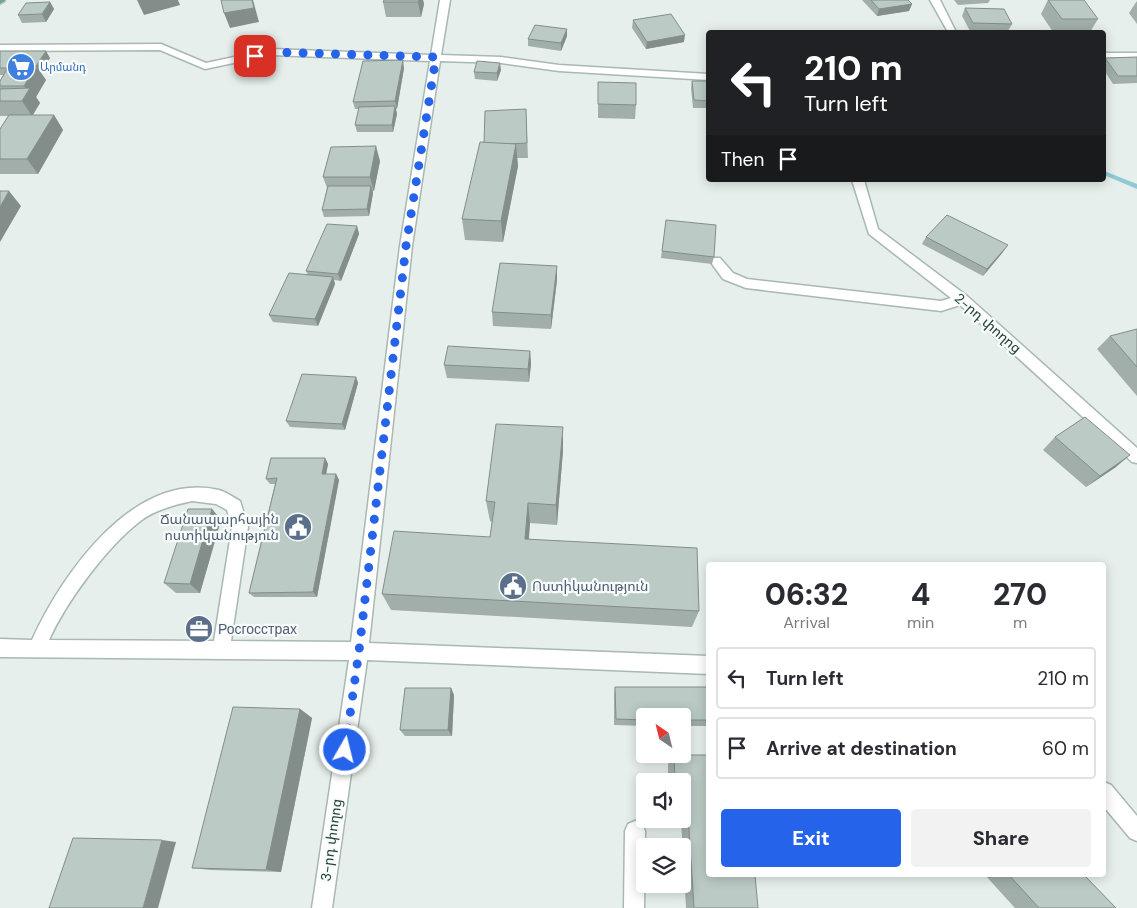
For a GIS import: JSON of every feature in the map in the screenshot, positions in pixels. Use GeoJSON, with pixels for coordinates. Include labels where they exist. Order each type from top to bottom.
{"type":"FeatureCollection","features":[{"type":"Feature","properties":{"kind":"street","name":"3-րդ փողոց"},"geometry":{"type":"LineString","coordinates":[[322,908],[359,651],[406,246],[445,0]]}},
{"type":"Feature","properties":{"kind":"street"},"geometry":{"type":"LineString","coordinates":[[935,0],[951,30]]}},
{"type":"Feature","properties":{"kind":"street"},"geometry":{"type":"LineString","coordinates":[[0,48],[161,47],[205,66],[271,52],[501,60],[623,73],[706,77]]}},
{"type":"Feature","properties":{"kind":"street"},"geometry":{"type":"LineString","coordinates":[[1106,56],[1137,56]]}},
{"type":"Feature","properties":{"kind":"street","name":"2-րդ փողոց"},"geometry":{"type":"LineString","coordinates":[[859,182],[873,232],[962,299],[1137,457]]}},
{"type":"Feature","properties":{"kind":"street"},"geometry":{"type":"LineString","coordinates":[[716,261],[728,276],[746,283],[941,306],[962,299]]}},
{"type":"Feature","properties":{"kind":"street"},"geometry":{"type":"LineString","coordinates":[[37,648],[50,619],[90,560],[134,516],[165,500],[192,494],[219,497],[234,506],[240,527],[221,650]]}},
{"type":"Feature","properties":{"kind":"street"},"geometry":{"type":"LineString","coordinates":[[0,648],[359,651],[706,665]]}},
{"type":"Feature","properties":{"kind":"street"},"geometry":{"type":"LineString","coordinates":[[1106,794],[1137,831]]}},
{"type":"Feature","properties":{"kind":"street"},"geometry":{"type":"LineString","coordinates":[[634,908],[635,831]]}},
{"type":"Feature","properties":{"kind":"building"},"geometry":{"type":"Polygon","coordinates":[[[221,0],[252,0],[254,8],[224,13],[221,0]]]}},
{"type":"Feature","properties":{"kind":"building"},"geometry":{"type":"Polygon","coordinates":[[[384,0],[419,0],[418,2],[383,2],[384,0]]]}},
{"type":"Feature","properties":{"kind":"building"},"geometry":{"type":"Polygon","coordinates":[[[871,0],[908,0],[912,4],[879,9],[871,0]]]}},
{"type":"Feature","properties":{"kind":"building"},"geometry":{"type":"Polygon","coordinates":[[[1048,0],[1084,0],[1098,19],[1062,19],[1048,0]]]}},
{"type":"Feature","properties":{"kind":"building"},"geometry":{"type":"Polygon","coordinates":[[[50,2],[42,14],[18,15],[26,3],[50,2]]]}},
{"type":"Feature","properties":{"kind":"building"},"geometry":{"type":"Polygon","coordinates":[[[965,8],[1004,9],[1012,24],[973,23],[965,8]]]}},
{"type":"Feature","properties":{"kind":"building"},"geometry":{"type":"Polygon","coordinates":[[[671,14],[685,35],[647,42],[633,20],[671,14]]]}},
{"type":"Feature","properties":{"kind":"building"},"geometry":{"type":"Polygon","coordinates":[[[535,25],[567,29],[561,43],[528,39],[535,25]]]}},
{"type":"Feature","properties":{"kind":"building"},"geometry":{"type":"Polygon","coordinates":[[[0,51],[46,51],[36,66],[0,68],[0,51]]]}},
{"type":"Feature","properties":{"kind":"building"},"geometry":{"type":"Polygon","coordinates":[[[1137,57],[1137,76],[1118,76],[1106,58],[1137,57]]]}},
{"type":"Feature","properties":{"kind":"building"},"geometry":{"type":"Polygon","coordinates":[[[403,60],[395,101],[353,102],[363,61],[403,60]]]}},
{"type":"Feature","properties":{"kind":"building"},"geometry":{"type":"Polygon","coordinates":[[[477,61],[500,63],[497,73],[474,72],[477,61]]]}},
{"type":"Feature","properties":{"kind":"building"},"geometry":{"type":"Polygon","coordinates":[[[9,66],[36,66],[24,86],[0,86],[0,81],[9,66]]]}},
{"type":"Feature","properties":{"kind":"building"},"geometry":{"type":"Polygon","coordinates":[[[692,81],[706,81],[706,101],[694,100],[692,81]]]}},
{"type":"Feature","properties":{"kind":"building"},"geometry":{"type":"Polygon","coordinates":[[[598,82],[636,83],[636,105],[598,104],[598,82]]]}},
{"type":"Feature","properties":{"kind":"building"},"geometry":{"type":"Polygon","coordinates":[[[30,88],[22,101],[0,101],[0,89],[30,88]]]}},
{"type":"Feature","properties":{"kind":"building"},"geometry":{"type":"Polygon","coordinates":[[[395,106],[392,125],[355,125],[359,107],[395,106]]]}},
{"type":"Feature","properties":{"kind":"building"},"geometry":{"type":"Polygon","coordinates":[[[526,109],[527,143],[484,143],[485,111],[526,109]]]}},
{"type":"Feature","properties":{"kind":"building"},"geometry":{"type":"Polygon","coordinates":[[[9,115],[54,115],[27,159],[0,159],[0,129],[9,115]]]}},
{"type":"Feature","properties":{"kind":"building"},"geometry":{"type":"Polygon","coordinates":[[[480,142],[516,144],[501,221],[462,219],[480,142]]]}},
{"type":"Feature","properties":{"kind":"building"},"geometry":{"type":"Polygon","coordinates":[[[376,146],[370,177],[323,177],[331,147],[376,146]]]}},
{"type":"Feature","properties":{"kind":"building"},"geometry":{"type":"Polygon","coordinates":[[[328,186],[371,186],[367,209],[322,210],[328,186]]]}},
{"type":"Feature","properties":{"kind":"building"},"geometry":{"type":"Polygon","coordinates":[[[0,191],[9,191],[0,207],[0,191]]]}},
{"type":"Feature","properties":{"kind":"building"},"geometry":{"type":"Polygon","coordinates":[[[947,215],[1008,245],[987,269],[926,237],[947,215]]]}},
{"type":"Feature","properties":{"kind":"building"},"geometry":{"type":"Polygon","coordinates":[[[666,220],[716,225],[714,257],[662,251],[666,220]]]}},
{"type":"Feature","properties":{"kind":"building"},"geometry":{"type":"Polygon","coordinates":[[[327,224],[357,226],[338,274],[306,271],[327,224]]]}},
{"type":"Feature","properties":{"kind":"building"},"geometry":{"type":"Polygon","coordinates":[[[500,263],[557,266],[551,315],[492,312],[500,263]]]}},
{"type":"Feature","properties":{"kind":"building"},"geometry":{"type":"Polygon","coordinates":[[[289,273],[333,277],[315,319],[269,315],[289,273]]]}},
{"type":"Feature","properties":{"kind":"building"},"geometry":{"type":"Polygon","coordinates":[[[1137,329],[1137,367],[1110,336],[1137,329]]]}},
{"type":"Feature","properties":{"kind":"building"},"geometry":{"type":"Polygon","coordinates":[[[448,346],[530,351],[528,369],[444,365],[448,346]]]}},
{"type":"Feature","properties":{"kind":"building"},"geometry":{"type":"Polygon","coordinates":[[[302,374],[356,377],[342,424],[286,421],[302,374]]]}},
{"type":"Feature","properties":{"kind":"building"},"geometry":{"type":"Polygon","coordinates":[[[1085,417],[1130,455],[1100,476],[1055,437],[1085,417]]]}},
{"type":"Feature","properties":{"kind":"building"},"geometry":{"type":"Polygon","coordinates":[[[496,424],[563,427],[556,505],[528,503],[525,539],[697,548],[699,611],[382,594],[394,531],[490,537],[495,502],[486,501],[496,424]]]}},
{"type":"Feature","properties":{"kind":"building"},"geometry":{"type":"Polygon","coordinates":[[[271,458],[325,458],[322,474],[336,474],[313,592],[249,593],[277,478],[266,479],[271,458]]]}},
{"type":"Feature","properties":{"kind":"building"},"geometry":{"type":"Polygon","coordinates":[[[188,509],[212,509],[190,584],[164,583],[188,509]]]}},
{"type":"Feature","properties":{"kind":"building"},"geometry":{"type":"Polygon","coordinates":[[[615,687],[706,687],[706,720],[691,720],[691,708],[636,708],[636,720],[616,719],[615,687]]]}},
{"type":"Feature","properties":{"kind":"building"},"geometry":{"type":"Polygon","coordinates":[[[405,688],[451,688],[448,730],[400,730],[405,688]]]}},
{"type":"Feature","properties":{"kind":"building"},"geometry":{"type":"Polygon","coordinates":[[[233,707],[300,709],[266,870],[192,868],[233,707]]]}},
{"type":"Feature","properties":{"kind":"building"},"geometry":{"type":"Polygon","coordinates":[[[691,755],[706,755],[706,877],[755,877],[758,908],[694,908],[690,838],[691,773],[675,773],[674,763],[691,763],[691,755]]]}},
{"type":"Feature","properties":{"kind":"building"},"geometry":{"type":"Polygon","coordinates":[[[73,838],[162,840],[143,908],[49,908],[73,838]]]}},
{"type":"Feature","properties":{"kind":"building"},"geometry":{"type":"Polygon","coordinates":[[[1011,877],[1086,877],[1116,908],[1039,908],[1011,877]]]}},
{"type":"Feature","properties":{"kind":"waterway"},"geometry":{"type":"LineString","coordinates":[[1106,174],[1137,187]]}},
{"type":"Feature","properties":{"kind":"place","name":"Արմանդ"},"geometry":{"type":"Point","coordinates":[21,67]}},
{"type":"Feature","properties":{"kind":"place","name":"Ճանապարհային ոստիկանություն"},"geometry":{"type":"Point","coordinates":[298,527]}},
{"type":"Feature","properties":{"kind":"place","name":"Ոստիկանություն"},"geometry":{"type":"Point","coordinates":[513,586]}},
{"type":"Feature","properties":{"kind":"place","name":"Росгосстрах"},"geometry":{"type":"Point","coordinates":[199,629]}},
{"type":"Feature","properties":{"kind":"route"},"geometry":{"type":"LineString","coordinates":[[255,56],[271,52],[436,57],[406,246],[359,651],[345,750]]}}]}
